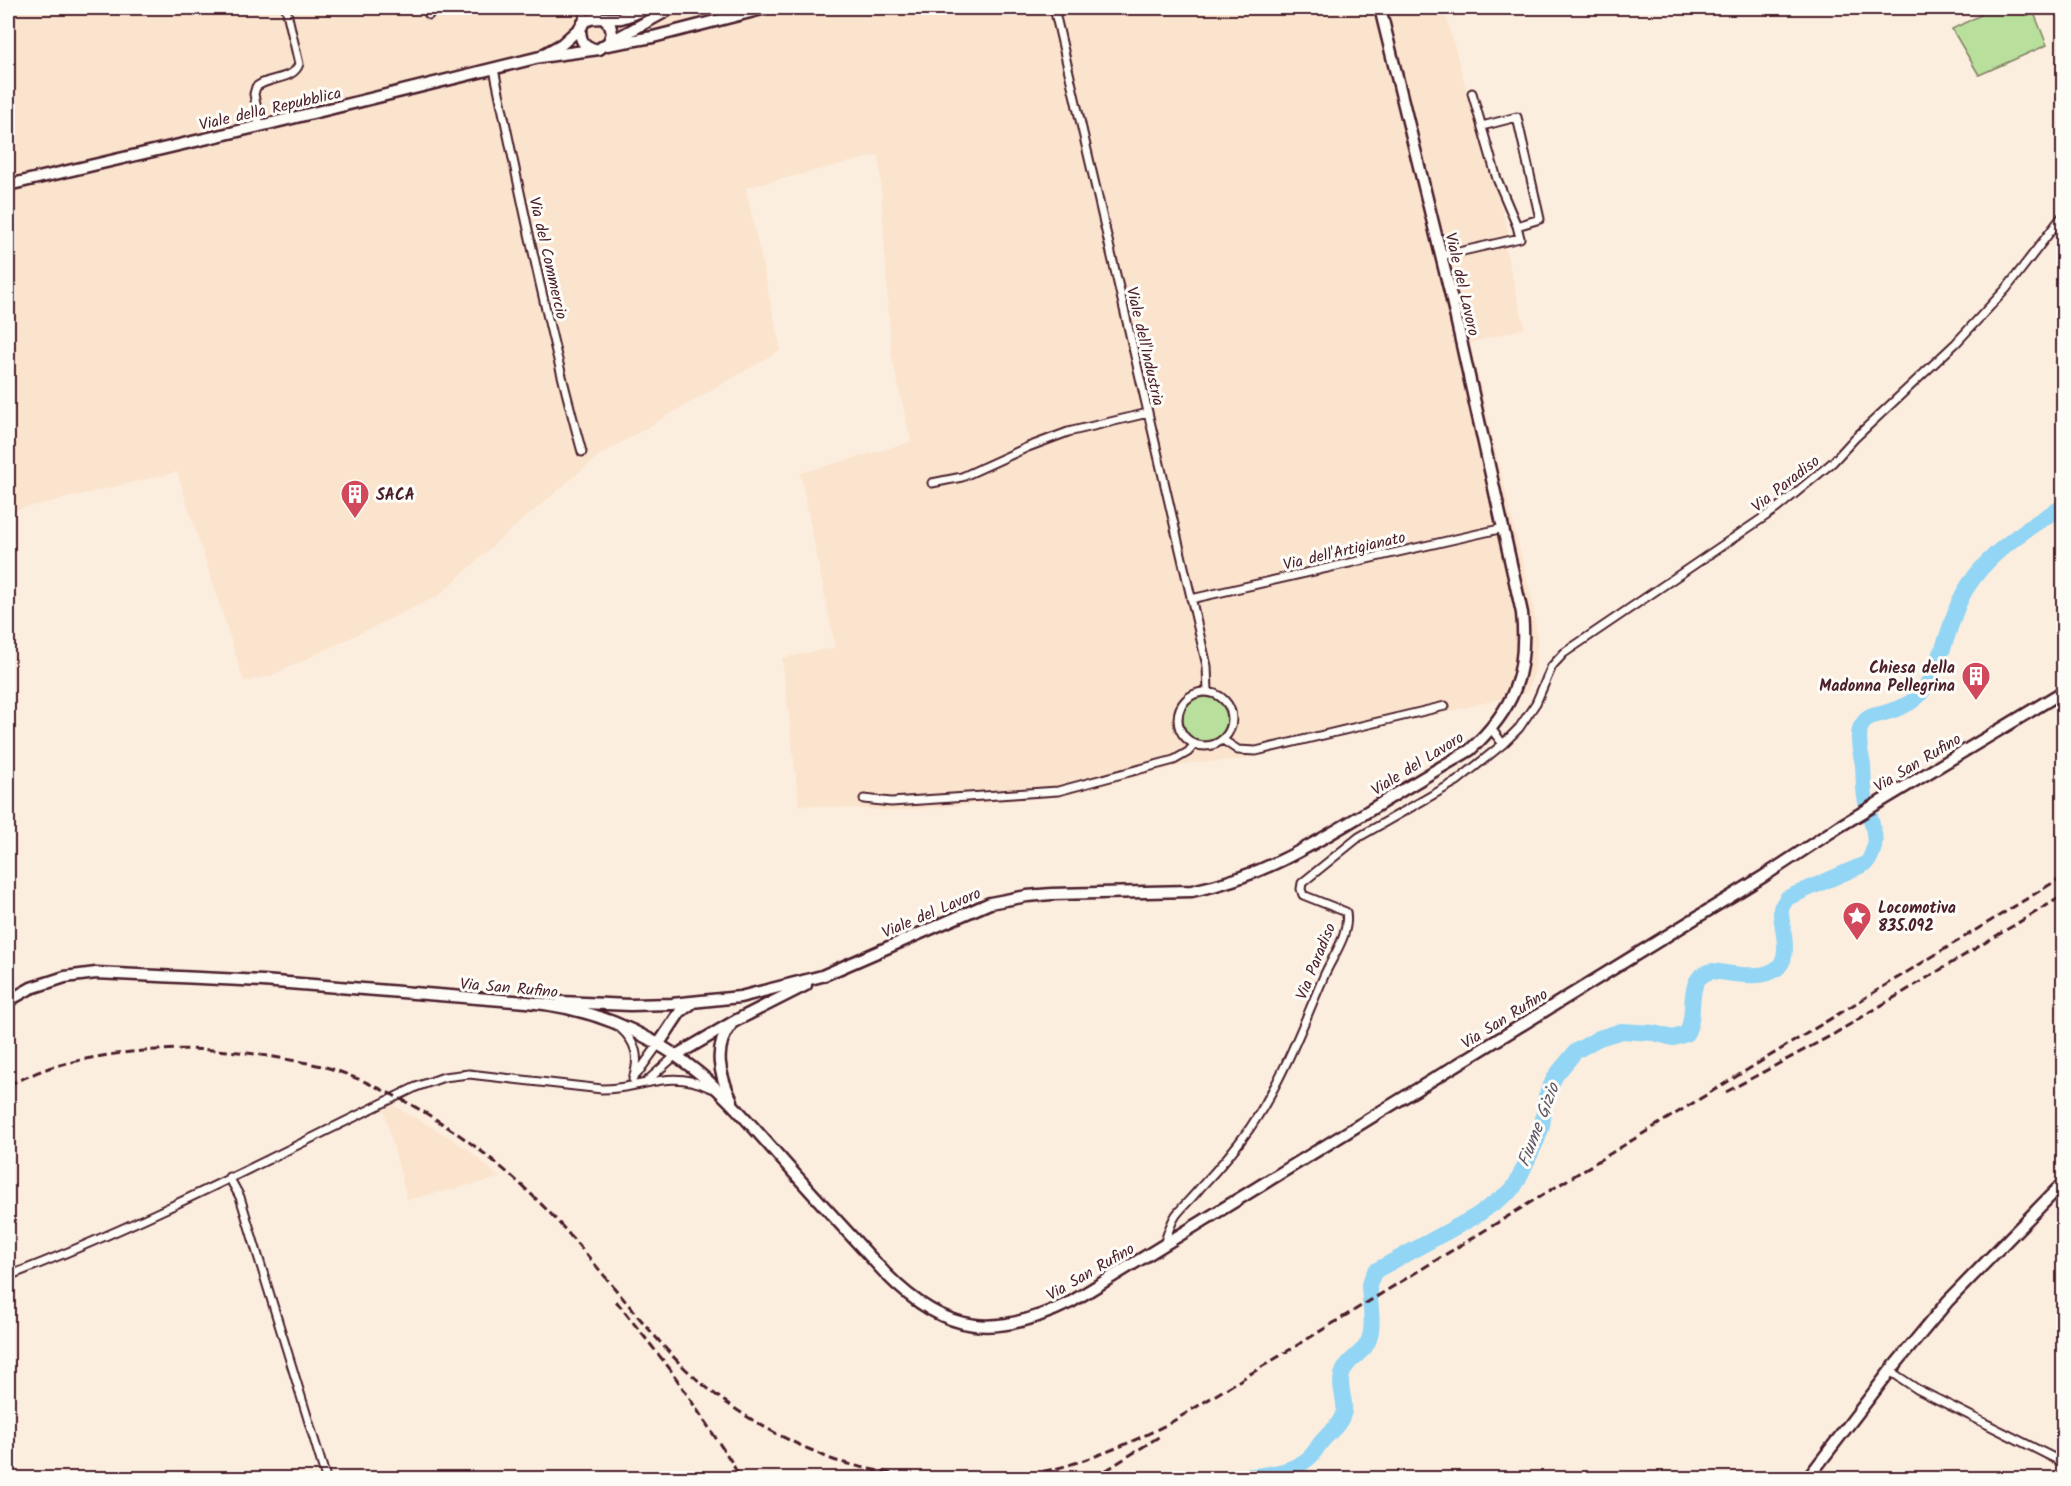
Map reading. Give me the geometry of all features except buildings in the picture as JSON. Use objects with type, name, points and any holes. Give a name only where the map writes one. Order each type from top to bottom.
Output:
[{"type":"main road","points":[[648,8],[622,18],[599,14],[583,25],[580,31],[582,41],[595,49],[672,8]]},
{"type":"main road","points":[[723,8],[739,15]]},
{"type":"main road","points":[[608,44],[653,37],[766,8]]},
{"type":"main road","name":"Viale del Lavoro","points":[[551,1004],[575,1001],[630,1005],[697,1002],[757,994],[822,976],[990,903],[1044,894],[1192,891],[1244,878],[1305,850],[1470,750],[1492,730],[1516,686],[1523,659],[1522,613],[1441,256],[1380,8]]},
{"type":"main road","points":[[599,14],[612,29],[608,44]]},
{"type":"main road","name":"Viale della Repubblica","points":[[540,57],[562,44],[583,25]]},
{"type":"main road","name":"Viale della Repubblica","points":[[8,185],[540,57],[595,49]]},
{"type":"main road","name":"Via San Rufino","points":[[8,1001],[31,988],[65,977],[96,973],[263,981],[551,1004],[613,1022],[675,1056],[718,1091],[903,1292],[937,1314],[959,1322],[976,1326],[997,1326],[1033,1319],[1071,1302],[1764,876],[1859,815],[2064,691]]},
{"type":"main road","name":"Viale del Lavoro","points":[[675,1056],[735,1021],[822,976]]},
{"type":"main road","points":[[658,1045],[680,1012],[697,1002]]},
{"type":"main road","points":[[735,1021],[724,1035],[719,1065],[725,1087],[736,1109]]},
{"type":"main road","points":[[1808,1479],[1890,1371],[1948,1301],[2064,1182]]},
{"type":"street","points":[[260,126],[254,94],[256,87],[268,80],[291,75],[299,64],[286,8]]},
{"type":"street","points":[[583,25],[584,8]]},
{"type":"street","name":"Viale dell'Industria","points":[[1054,8],[1207,666],[1208,691]]},
{"type":"street","name":"Via del Commercio","points":[[494,69],[530,239],[582,452]]},
{"type":"street","points":[[1441,256],[1520,238],[1497,179],[1472,93]]},
{"type":"street","points":[[1482,126],[1517,117],[1540,219],[1517,226]]},
{"type":"street","name":"Via Paradiso","points":[[1164,1245],[1177,1214],[1227,1158],[1268,1099],[1339,947],[1347,919],[1346,912],[1303,895],[1302,883],[1359,837],[1457,781],[1503,744],[1519,728],[1536,703],[1552,666],[1564,653],[1776,508],[1833,462],[1855,438],[1956,343],[2006,288],[2064,214]]},
{"type":"street","points":[[932,483],[962,477],[1028,447],[1068,432],[1148,413]]},
{"type":"street","name":"Via dell'Artigianato","points":[[1191,599],[1504,528]]},
{"type":"street","points":[[1208,691],[1225,700],[1232,711],[1232,724],[1223,740],[1212,745],[1195,744],[1189,741],[1181,731],[1178,712],[1189,696],[1208,691]]},
{"type":"street","points":[[1223,740],[1238,750],[1256,751],[1445,706]]},
{"type":"street","points":[[1492,730],[1503,744]]},
{"type":"street","points":[[864,799],[891,802],[1058,791],[1174,760],[1188,752],[1195,744]]},
{"type":"street","points":[[613,1022],[627,1035],[637,1051],[638,1064],[633,1079]]},
{"type":"street","points":[[622,1088],[633,1079],[658,1045]]},
{"type":"street","points":[[640,1084],[654,1077],[675,1056]]},
{"type":"street","points":[[8,1276],[133,1224],[416,1087],[444,1077],[469,1074],[602,1089],[622,1088],[664,1078],[680,1078],[718,1091]]},
{"type":"street","points":[[229,1177],[240,1197],[326,1479]]},
{"type":"street","points":[[1890,1371],[1917,1389],[2064,1463]]},
{"type":"shaded area","points":[[8,8],[1444,8],[1512,244],[1505,247],[1525,328],[1470,343],[1534,608],[1538,644],[1535,671],[1527,693],[1239,760],[1190,763],[1064,796],[893,811],[799,805],[782,658],[835,647],[800,473],[911,442],[891,354],[879,155],[746,188],[781,350],[600,455],[497,542],[440,595],[271,676],[244,682],[177,472],[8,512]]},
{"type":"shaded area","points":[[393,1105],[469,1150],[500,1178],[407,1200],[384,1110]]},
{"type":"green space","points":[[1978,8],[2032,8],[2047,45],[1979,75],[1952,29],[1981,15]]},
{"type":"green space","points":[[1205,697],[1221,703],[1227,719],[1221,735],[1205,741],[1189,735],[1183,719],[1189,703]]},
{"type":"waterway","name":"Fiume Gizio","points":[[1230,1478],[1272,1474],[1301,1464],[1311,1456],[1341,1420],[1344,1411],[1341,1384],[1344,1370],[1365,1347],[1371,1333],[1369,1284],[1375,1271],[1476,1216],[1512,1190],[1537,1140],[1542,1126],[1546,1096],[1556,1075],[1576,1051],[1599,1038],[1622,1031],[1654,1033],[1673,1038],[1686,1034],[1690,1026],[1694,988],[1703,974],[1713,971],[1758,975],[1769,973],[1777,968],[1783,960],[1785,947],[1781,908],[1787,898],[1867,863],[1874,848],[1874,832],[1865,797],[1859,743],[1862,725],[1869,717],[1891,711],[1917,697],[1933,674],[1958,605],[1977,574],[1989,560],[2018,536],[2064,506]]},
{"type":"railway","points":[[1003,1478],[1068,1465],[1130,1442],[1170,1423],[2064,876]]},
{"type":"railway","points":[[1726,1092],[1834,1034],[2064,895]]},
{"type":"railway","points":[[8,1085],[52,1067],[81,1060],[139,1051],[198,1049],[256,1054],[321,1066],[363,1081],[421,1110],[449,1128],[526,1189],[564,1229],[682,1366],[734,1408],[771,1431],[833,1460],[919,1478]]},
{"type":"railway","points":[[616,1301],[670,1369],[740,1478]]},
{"type":"railway","points":[[1094,1478],[1160,1436]]},
{"type":"place","name":"SACA","points":[[355,520]]},
{"type":"place","name":"Chiesa della Madonna Pellegrina","points":[[1976,702]]},
{"type":"place","name":"Locomotiva 835.092","points":[[1857,942]]}]
